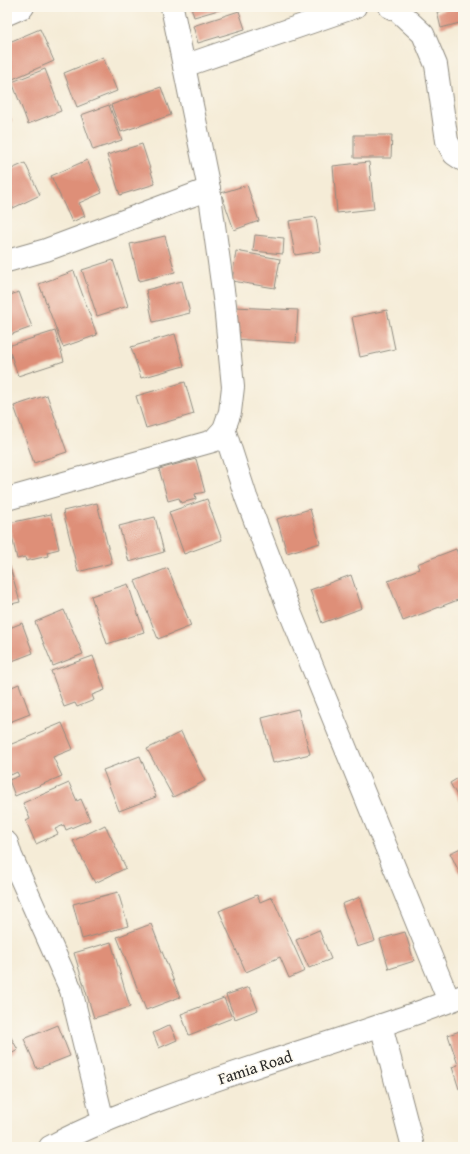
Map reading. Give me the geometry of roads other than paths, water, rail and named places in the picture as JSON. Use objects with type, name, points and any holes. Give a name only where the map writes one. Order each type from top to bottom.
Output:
[{"type":"street","points":[[7,14],[23,7]]},
{"type":"street","points":[[7,499],[213,441],[224,429],[230,412],[234,387],[225,306],[209,189],[172,7]]},
{"type":"street","points":[[184,66],[355,7]]},
{"type":"street","points":[[390,7],[398,11],[423,34],[436,65],[447,141],[454,154],[463,160]]},
{"type":"street","points":[[7,261],[46,250],[209,189]]},
{"type":"street","points":[[224,429],[246,497],[290,612],[456,998]]},
{"type":"street","points":[[8,852],[71,990],[103,1121]]},
{"type":"street","name":"Famia Road","points":[[50,1147],[103,1121],[201,1084],[381,1025],[456,998]]},
{"type":"street","points":[[381,1025],[413,1147]]}]
